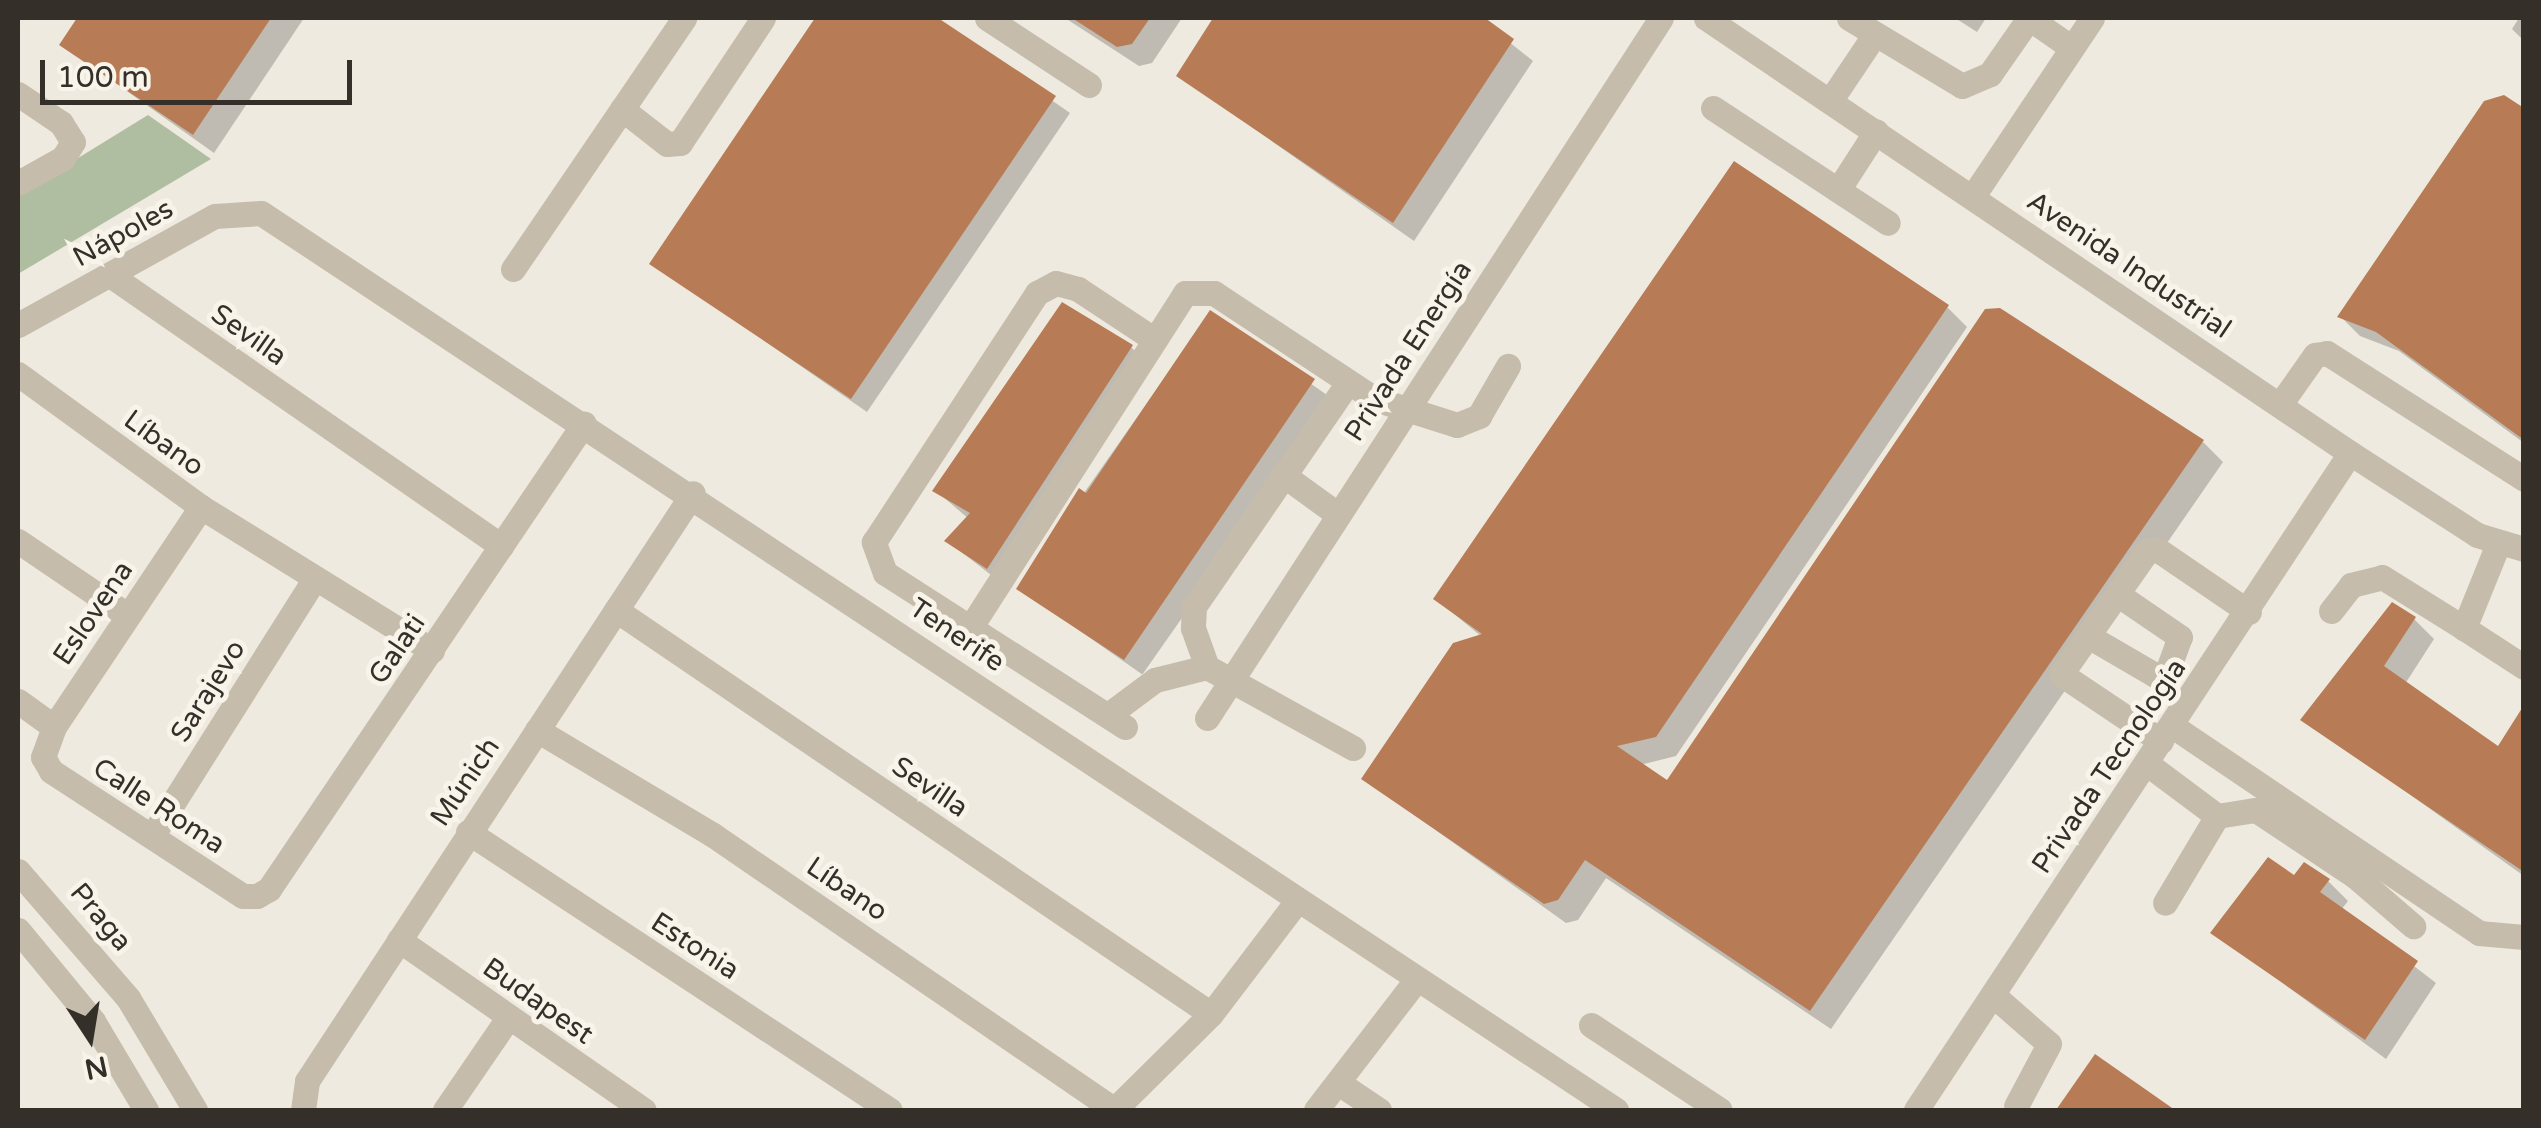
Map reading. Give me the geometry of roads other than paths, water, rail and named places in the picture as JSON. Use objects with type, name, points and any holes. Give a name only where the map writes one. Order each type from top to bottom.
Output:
[{"type":"street","points":[[513,269],[684,18]]},
{"type":"street","points":[[622,109],[668,144],[680,142],[764,18]]},
{"type":"street","points":[[987,18],[1090,85]]},
{"type":"street","name":"Privada Energía","points":[[1207,718],[1660,18]]},
{"type":"street","name":"Avenida Industrial","points":[[1706,18],[2350,453],[2511,547]]},
{"type":"street","points":[[1849,18],[1873,37],[1970,86],[1990,74],[2029,18],[2072,48]]},
{"type":"street","points":[[1973,196],[2092,18]]},
{"type":"street","points":[[1830,101],[1873,37]]},
{"type":"street","points":[[18,94],[61,123],[72,142],[64,158],[18,184]]},
{"type":"street","points":[[1713,108],[1888,223]]},
{"type":"street","points":[[1838,190],[1876,131]]},
{"type":"street","name":"Nápoles","points":[[18,324],[216,216],[261,213]]},
{"type":"street","name":"Tenerife","points":[[261,213],[693,493],[1296,901],[1616,1110]]},
{"type":"street","name":"Sevilla","points":[[110,275],[501,546]]},
{"type":"street","points":[[1152,338],[1078,290],[1056,283],[1036,293],[874,542],[885,573],[1116,721],[1155,680],[1206,667]]},
{"type":"street","points":[[970,628],[1152,338],[1185,293],[1214,293],[1347,384],[1464,426],[1479,416],[1508,366]]},
{"type":"street","points":[[2281,403],[2314,355],[2327,353],[2524,479]]},
{"type":"street","name":"Líbano","points":[[18,374],[201,507],[432,650]]},
{"type":"street","points":[[1347,384],[1194,606],[1194,628],[1206,667],[1352,748]]},
{"type":"street","name":"Galati","points":[[250,897],[269,889],[584,423]]},
{"type":"street","name":"Privada Tecnología","points":[[1916,1110],[2249,612],[2350,453]]},
{"type":"street","points":[[1282,474],[1336,514]]},
{"type":"street","name":"Múnich","points":[[303,1110],[306,1082],[693,493]]},
{"type":"street","name":"Eslovena","points":[[44,757],[54,726],[201,507]]},
{"type":"street","points":[[18,541],[127,615]]},
{"type":"street","points":[[2464,628],[2511,547]]},
{"type":"street","points":[[2249,612],[2158,550],[2146,551],[2062,674],[2068,684],[2166,733],[2479,932],[2524,937]]},
{"type":"street","points":[[2331,611],[2351,585],[2382,576],[2524,668]]},
{"type":"street","name":"Sarajevo","points":[[152,836],[315,578]]},
{"type":"street","points":[[2088,636],[2156,674],[2167,672],[2182,640],[2117,594]]},
{"type":"street","name":"Sevilla","points":[[616,610],[1211,1014]]},
{"type":"street","points":[[18,702],[54,726]]},
{"type":"street","name":"Líbano","points":[[537,730],[714,835],[1114,1110]]},
{"type":"street","name":"Calle Roma","points":[[44,757],[51,771],[250,897]]},
{"type":"street","points":[[2146,763],[2216,816],[2256,810],[2355,876],[2413,926]]},
{"type":"street","points":[[2164,902],[2216,816]]},
{"type":"street","name":"Estonia","points":[[468,832],[890,1110]]},
{"type":"street","name":"Praga","points":[[18,871],[90,948],[194,1110]]},
{"type":"street","points":[[1114,1110],[1211,1014],[1296,901]]},
{"type":"street","points":[[18,930],[58,976],[146,1110]]},
{"type":"street","name":"Budapest","points":[[399,940],[508,1018],[614,1102],[644,1110]]},
{"type":"street","points":[[58,976],[90,948]]},
{"type":"street","points":[[1316,1110],[1340,1084],[1416,980]]},
{"type":"street","points":[[1993,995],[2049,1044],[2016,1106]]},
{"type":"street","points":[[445,1110],[508,1018]]},
{"type":"street","points":[[1591,1025],[1720,1110]]},
{"type":"street","points":[[1340,1084],[1380,1110]]}]
